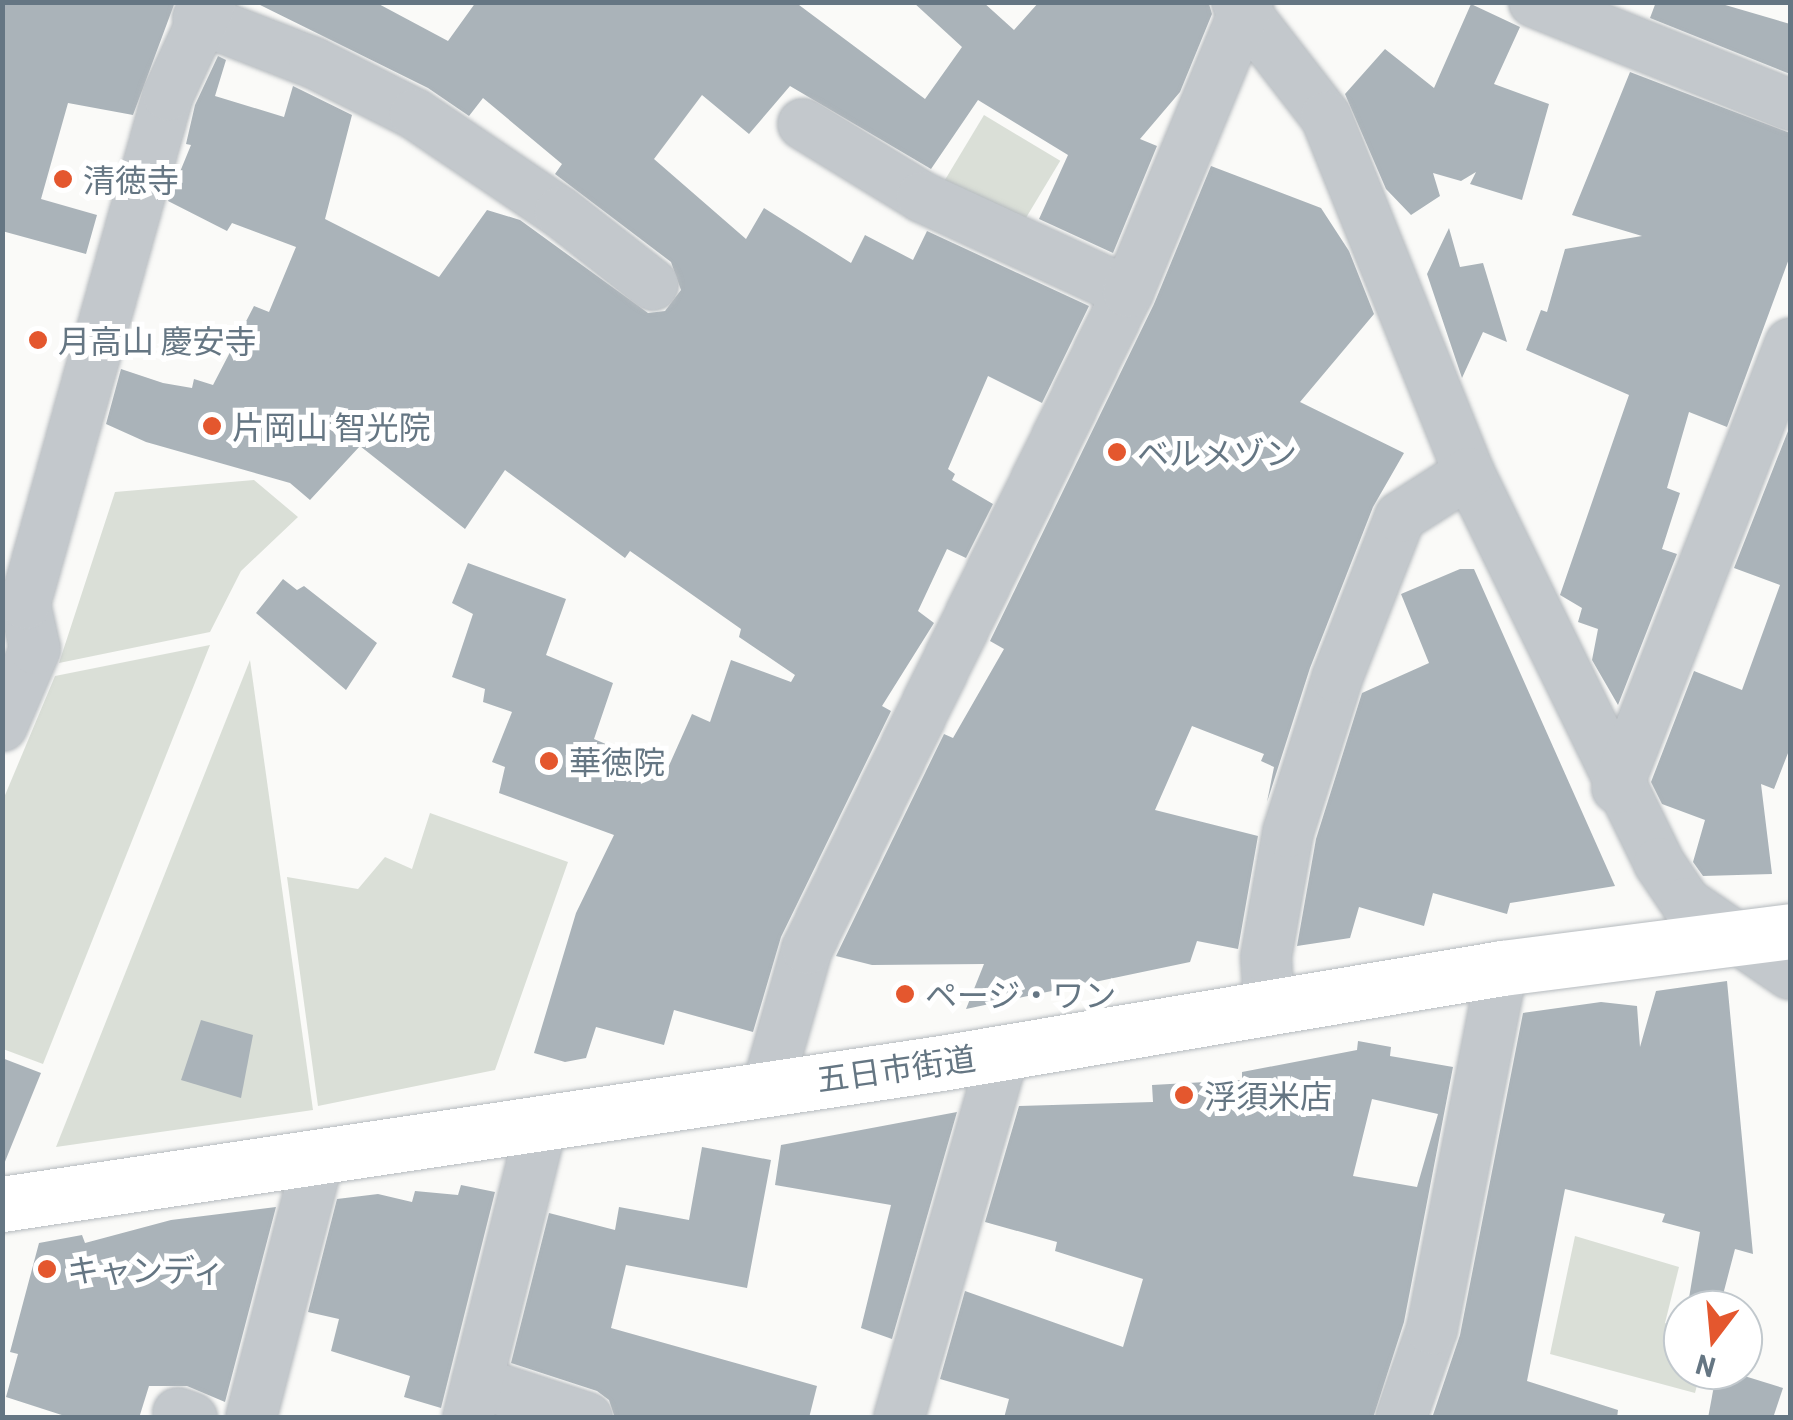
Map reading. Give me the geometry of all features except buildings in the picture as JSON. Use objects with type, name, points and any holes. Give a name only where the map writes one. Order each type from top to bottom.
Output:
[{"type":"main road","name":"五日市街道","points":[[2,1204],[1004,1052],[1502,968],[1790,931]]},
{"type":"street","points":[[1534,2],[1790,105]]},
{"type":"street","points":[[768,1085],[807,949],[1128,292],[1243,5]]},
{"type":"street","points":[[1243,5],[1326,117],[1470,473],[1570,739],[1617,788],[1686,902],[1790,974]]},
{"type":"street","points":[[2,726],[35,649],[24,604],[168,94],[204,10],[415,114],[560,212],[652,285]]},
{"type":"street","points":[[803,124],[922,196],[1128,292]]},
{"type":"street","points":[[1617,788],[1688,593],[1772,448],[1790,344]]},
{"type":"street","points":[[1269,1008],[1266,957],[1288,832],[1337,678],[1400,517],[1470,473]]},
{"type":"street","points":[[1402,1418],[1432,1329],[1502,968]]},
{"type":"street","points":[[899,1418],[1004,1052]]},
{"type":"street","points":[[542,1124],[473,1400],[587,1418]]},
{"type":"street","points":[[251,1418],[318,1154]]},
{"type":"shaded area","points":[[984,115],[1060,161],[1015,235],[939,190]]},
{"type":"shaded area","points":[[254,480],[298,517],[241,571],[210,632],[59,663],[115,492]]},
{"type":"shaded area","points":[[210,645],[43,1064],[3,1049],[3,800],[55,676]]},
{"type":"shaded area","points":[[250,660],[313,1110],[56,1147]]},
{"type":"shaded area","points":[[430,813],[568,862],[495,1070],[318,1106],[287,877],[358,889],[385,857],[412,869]]},
{"type":"shaded area","points":[[1575,1236],[1679,1267],[1673,1290],[1663,1290],[1663,1384],[1550,1354]]},
{"type":"place","name":"清徳寺","points":[[63,179]]},
{"type":"place","name":"月高山 慶安寺","points":[[38,340]]},
{"type":"place","name":"片岡山 智光院","points":[[212,426]]},
{"type":"place","name":"ベルメゾン","points":[[1117,452]]},
{"type":"place","name":"華徳院","points":[[549,761]]},
{"type":"place","name":"ページ・ワン","points":[[905,994]]},
{"type":"place","name":"浮須米店","points":[[1184,1095]]},
{"type":"place","name":"キャンディ","points":[[47,1269]]}]
